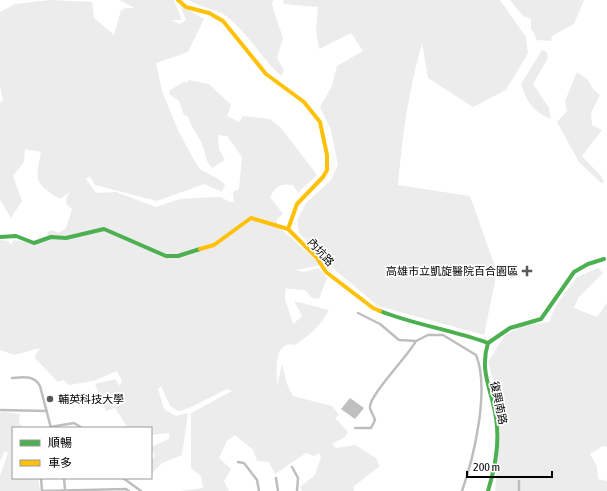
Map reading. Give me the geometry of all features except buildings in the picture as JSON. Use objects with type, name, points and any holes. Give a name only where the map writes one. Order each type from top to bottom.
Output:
[{"type":"street","points":[[178,0],[186,7],[209,13],[223,21],[236,34],[266,74],[304,102],[320,122],[328,155],[327,170],[323,177],[297,204],[288,229]]},
{"type":"street","name":"內坑路","points":[[0,237],[16,236],[34,243],[51,237],[66,238],[104,230],[156,253],[166,256],[178,256],[214,245],[251,218],[288,229],[317,258],[326,272],[373,308],[397,318],[462,333],[488,343]]},
{"type":"street","points":[[488,343],[510,328],[541,319],[574,272],[588,264],[604,259]]},
{"type":"street","points":[[358,313],[380,324],[399,340],[416,341],[428,335],[443,335],[474,352],[478,359],[482,381],[473,457],[462,491]]},
{"type":"street","points":[[355,428],[371,428],[375,420],[370,409],[374,398],[388,377],[411,351],[416,341]]},
{"type":"street","name":"復興南路","points":[[488,343],[484,352],[483,366],[496,418],[497,443],[495,464],[488,491]]},
{"type":"street","points":[[12,378],[32,377],[37,380],[47,411],[50,427]]},
{"type":"street","points":[[0,410],[47,411]]},
{"type":"street","points":[[55,427],[74,423],[80,427]]},
{"type":"street","points":[[238,462],[244,463],[257,480],[259,491]]},
{"type":"street","points":[[292,467],[298,478],[297,491]]},
{"type":"street","points":[[276,478],[278,491]]},
{"type":"street","points":[[40,479],[42,490],[126,489],[129,491]]},
{"type":"street","points":[[64,479],[65,490]]},
{"type":"street","points":[[124,479],[141,491]]},
{"type":"street","points":[[519,481],[519,491]]},
{"type":"shaded area","points":[[50,0],[92,2],[94,18],[114,35],[121,10],[126,8],[135,8],[119,0],[174,0],[182,20],[172,20],[179,24],[186,20],[180,5],[204,19],[188,52],[156,63],[162,91],[178,130],[201,170],[225,184],[222,192],[204,184],[157,201],[95,185],[90,176],[86,179],[96,193],[116,192],[156,207],[180,199],[195,198],[221,197],[229,202],[234,202],[233,192],[239,189],[242,157],[227,136],[218,135],[219,149],[225,160],[212,168],[207,160],[202,144],[190,124],[188,116],[184,115],[179,101],[169,94],[170,90],[184,82],[188,82],[188,80],[209,84],[231,105],[227,116],[239,122],[243,116],[270,119],[282,129],[317,175],[298,193],[293,185],[285,184],[276,188],[270,197],[283,214],[277,219],[277,225],[321,265],[296,270],[303,272],[319,268],[327,278],[319,299],[312,298],[305,290],[288,289],[286,287],[285,299],[293,324],[302,316],[294,301],[329,310],[319,325],[306,337],[295,345],[283,347],[278,358],[277,386],[282,364],[287,384],[293,396],[332,406],[339,415],[335,418],[348,432],[345,437],[332,444],[336,448],[355,445],[376,458],[380,466],[353,487],[354,491],[302,491],[300,487],[315,475],[321,457],[319,453],[314,456],[306,453],[275,474],[269,462],[257,461],[253,450],[235,435],[227,441],[219,458],[231,469],[224,481],[229,491],[181,491],[203,488],[201,476],[191,468],[191,413],[232,391],[227,389],[189,408],[178,411],[170,406],[161,386],[158,389],[164,409],[176,416],[188,413],[182,455],[162,463],[152,473],[152,460],[155,456],[152,447],[169,439],[169,433],[152,435],[152,427],[127,427],[115,408],[106,411],[95,384],[115,379],[120,386],[122,381],[117,371],[93,381],[69,385],[63,380],[58,382],[34,357],[40,348],[14,355],[0,350],[0,240],[9,241],[10,245],[14,240],[25,242],[45,241],[48,232],[52,230],[59,233],[66,228],[72,209],[66,204],[67,196],[71,191],[60,199],[45,189],[38,180],[41,152],[25,149],[24,162],[13,176],[22,201],[11,218],[0,200],[0,103],[3,100],[0,86],[0,12],[15,4]]},
{"type":"shaded area","points":[[189,0],[273,0],[272,5],[283,38],[277,58],[284,70],[281,76],[241,30],[226,16]]},
{"type":"shaded area","points":[[283,0],[500,0],[526,37],[528,53],[506,90],[473,107],[428,78],[422,43],[413,78],[404,131],[398,185],[470,196],[497,272],[484,335],[378,306],[334,269],[299,233],[297,220],[306,203],[331,180],[338,165],[331,130],[320,107],[332,86],[337,66],[363,51],[351,33],[319,49],[316,30],[318,7],[284,4]]},
{"type":"shaded area","points":[[510,0],[584,0],[574,24],[552,36],[551,41],[537,40],[531,28],[531,19],[523,16]]},
{"type":"shaded area","points":[[542,50],[547,52],[548,58],[533,84],[549,108],[551,119],[540,113],[532,106],[528,101],[521,84]]},
{"type":"shaded area","points":[[577,72],[588,80],[593,89],[600,95],[591,113],[592,125],[602,130],[582,156],[601,176],[604,182],[601,183],[579,162],[557,122],[567,111],[565,101]]},
{"type":"shaded area","points":[[598,268],[603,273],[578,298],[574,308],[597,317],[607,303],[607,447],[603,446],[590,454],[597,466],[598,479],[607,481],[607,491],[495,491],[500,432],[496,390],[488,362],[504,336],[522,326],[549,322],[555,307],[577,277]]},
{"type":"shaded area","points":[[350,398],[364,408],[355,419],[341,409]]},
{"type":"shaded area","points":[[0,413],[20,414],[19,422],[22,427],[12,427],[12,479],[38,479],[40,491],[0,491],[0,476],[8,453],[5,451],[0,461]]},
{"type":"traffic: fast","points":[[0,237],[16,236],[34,243],[51,237],[66,238],[104,229],[166,256],[178,256],[200,249]]},
{"type":"traffic: fast","points":[[380,311],[488,343],[510,328],[541,319],[574,272],[588,264],[604,259]]},
{"type":"traffic: fast","points":[[488,343],[485,363],[487,381],[497,427],[495,464],[488,491]]},
{"type":"traffic: slow","points":[[178,0],[186,7],[209,13],[223,21],[266,74],[304,102],[320,122],[327,155],[327,170],[323,177],[297,204],[288,229]]},
{"type":"traffic: slow","points":[[200,249],[214,245],[251,218],[288,229],[317,258],[326,272],[373,308],[380,311]]},
{"type":"place","name":"高雄市立凱旋醫院百合園區","points":[[527,271]]},
{"type":"place","name":"輔英科技大學","points":[[50,399]]}]
